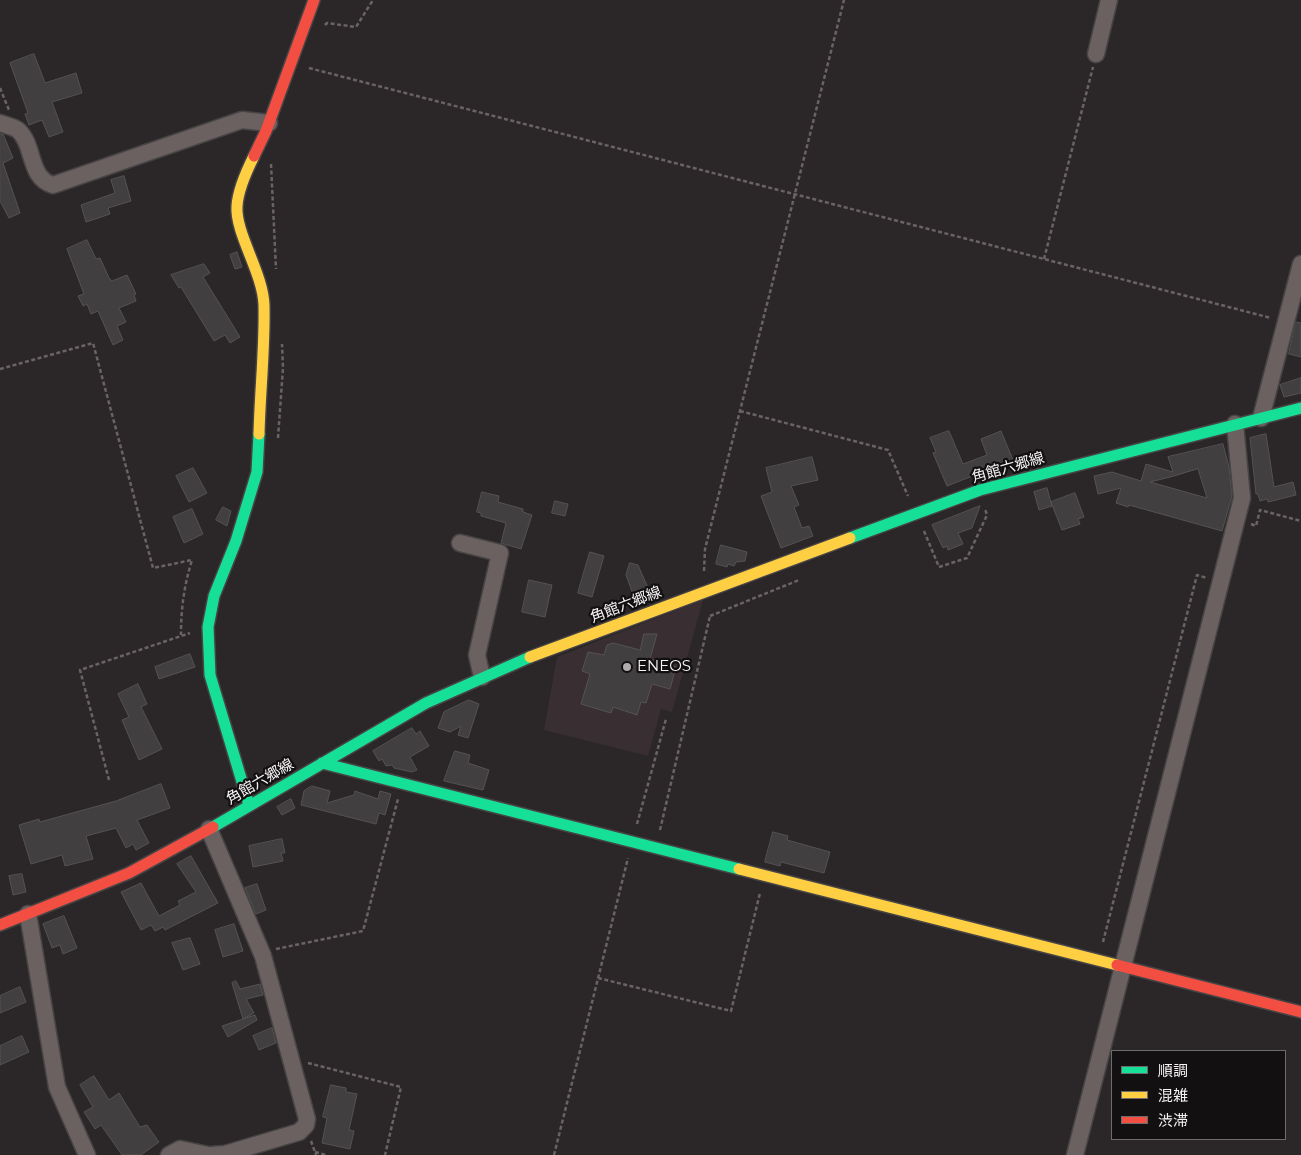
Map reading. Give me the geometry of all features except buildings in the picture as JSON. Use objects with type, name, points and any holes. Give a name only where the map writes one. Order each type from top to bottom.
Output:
[{"type":"street","points":[[249,805],[210,675],[208,626],[214,596],[236,541],[257,472],[264,303],[255,263],[239,223],[237,206],[247,170],[269,123],[314,0]]},
{"type":"street","points":[[1096,54],[1109,0]]},
{"type":"street","points":[[6,125],[23,136],[38,175],[46,183],[53,185],[242,120],[269,123]]},
{"type":"street","points":[[1261,418],[1301,264]]},
{"type":"street","name":"角館六郷線","points":[[0,925],[128,873],[209,829],[426,703],[482,677],[717,586],[980,490],[1301,408]]},
{"type":"street","points":[[1076,1155],[1242,498],[1236,424]]},
{"type":"street","points":[[460,543],[500,553],[477,655],[482,677]]},
{"type":"street","points":[[322,763],[1301,1012]]},
{"type":"street","points":[[209,829],[261,952],[307,1119],[306,1125],[299,1132],[225,1154],[212,1155]]},
{"type":"street","points":[[28,914],[57,1087],[87,1155]]},
{"type":"street","points":[[169,1155],[180,1149],[208,1155]]},
{"type":"path","points":[[704,591],[705,549],[844,0]]},
{"type":"path","points":[[1044,259],[1096,54]]},
{"type":"path","points":[[290,64],[1286,322]]},
{"type":"path","points":[[0,88],[9,112],[6,125]]},
{"type":"path","points":[[0,369],[93,343],[153,568],[192,560],[184,586],[181,607],[181,636]]},
{"type":"path","points":[[740,411],[888,450],[915,514]]},
{"type":"path","points":[[915,534],[924,530],[939,567],[967,558],[987,516],[980,490]]},
{"type":"path","points":[[1235,520],[1256,526],[1260,510],[1301,521]]},
{"type":"path","points":[[1098,961],[1197,576],[1220,580]]},
{"type":"path","points":[[710,616],[808,577]]},
{"type":"path","points":[[656,848],[717,586]]},
{"type":"path","points":[[109,780],[80,670],[208,626]]},
{"type":"path","points":[[554,1155],[632,842],[666,719]]},
{"type":"path","points":[[261,952],[363,930],[402,784]]},
{"type":"path","points":[[598,978],[731,1011],[764,876]]},
{"type":"path","points":[[290,1058],[401,1087],[385,1155]]},
{"type":"path","points":[[315,1152],[326,1155]]},
{"type":"shaded area","points":[[703,600],[672,712],[661,709],[648,756],[544,730],[557,657]]},
{"type":"traffic: fast","points":[[850,538],[980,490],[1301,408]]},
{"type":"traffic: fast","points":[[249,805],[210,675],[208,627],[214,596],[236,541],[257,472],[259,434]]},
{"type":"traffic: fast","points":[[213,827],[426,703],[530,657]]},
{"type":"traffic: fast","points":[[322,763],[739,869]]},
{"type":"traffic: slow","points":[[254,156],[241,187],[237,206],[240,228],[259,280],[264,305],[259,434]]},
{"type":"traffic: slow","points":[[530,657],[850,538]]},
{"type":"traffic: slow","points":[[739,869],[1117,965]]},
{"type":"traffic: jam","points":[[254,156],[266,131],[314,0]]},
{"type":"traffic: jam","points":[[0,925],[129,873],[213,827]]},
{"type":"traffic: jam","points":[[1117,965],[1301,1012]]},
{"type":"place","name":"ENEOS","points":[[627,667]]}]
